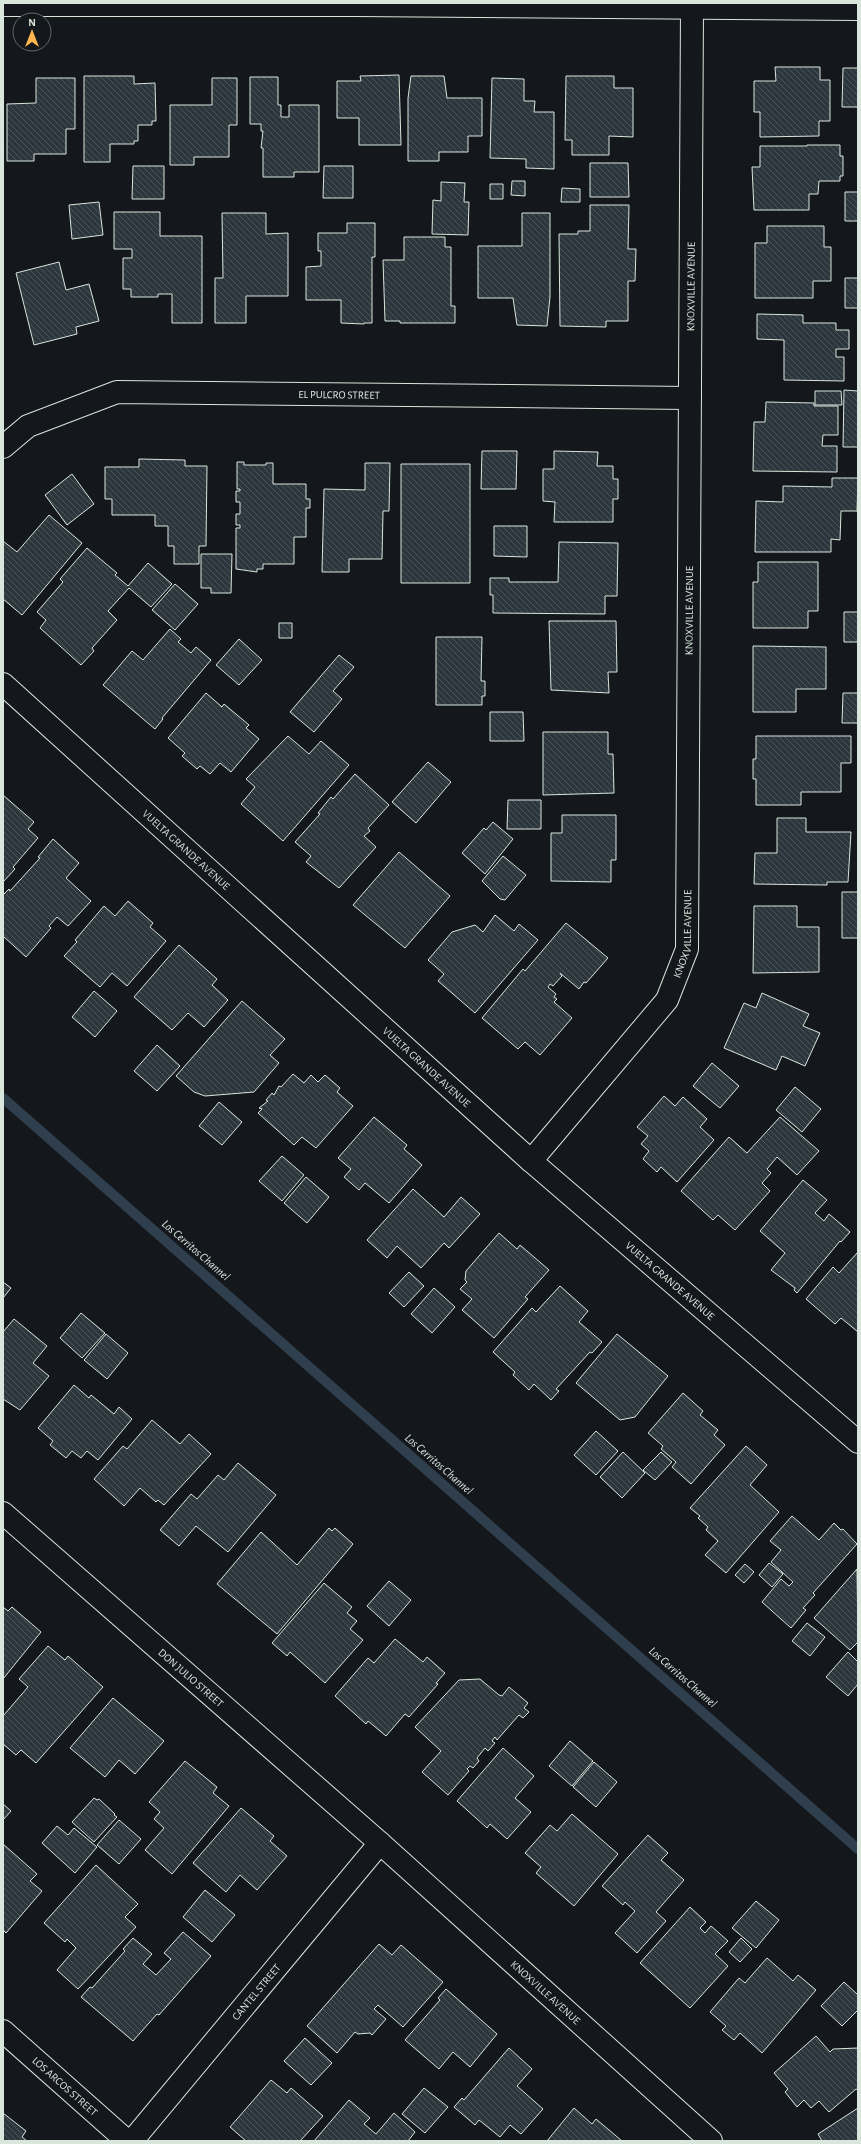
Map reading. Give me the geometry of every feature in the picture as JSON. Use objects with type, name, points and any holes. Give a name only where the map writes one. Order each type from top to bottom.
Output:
[{"type":"street","points":[[3,6],[305,4],[858,8]]},
{"type":"street","name":"KNOXVILLE AVENUE","points":[[530,1161],[666,1000],[687,949],[692,7]]},
{"type":"street","name":"EL PULCRO STREET","points":[[3,447],[28,426],[117,392],[690,398]]},
{"type":"street","name":"VUELTA GRANDE AVENUE","points":[[3,684],[530,1161],[858,1442]]},
{"type":"street","name":"DON JULIO STREET","points":[[3,1513],[380,1843]]},
{"type":"street","name":"KNOXVILLE AVENUE","points":[[380,1843],[711,2141]]},
{"type":"street","name":"CANTEL STREET","points":[[132,2141],[380,1843]]},
{"type":"street","name":"LOS ARCOS STREET","points":[[3,2031],[127,2141]]},
{"type":"building","points":[[775,67],[820,67],[820,80],[830,80],[830,121],[819,121],[819,136],[760,137],[760,112],[754,112],[754,81],[776,81]]},
{"type":"building","points":[[843,68],[858,68],[858,107],[842,107]]},
{"type":"building","points":[[399,75],[401,145],[359,145],[359,118],[337,118],[337,81],[361,81],[360,76]]},
{"type":"building","points":[[84,76],[134,76],[134,84],[155,83],[156,121],[152,121],[152,125],[138,125],[138,141],[134,141],[134,144],[110,144],[110,162],[84,162]]},
{"type":"building","points":[[411,76],[444,76],[447,98],[482,98],[482,136],[468,136],[468,152],[439,152],[439,161],[408,161],[408,98]]},
{"type":"building","points":[[566,76],[614,76],[614,88],[633,88],[633,137],[609,136],[609,155],[572,155],[572,140],[565,140]]},
{"type":"building","points":[[250,77],[278,77],[278,105],[281,105],[281,117],[289,117],[289,105],[319,105],[319,172],[294,172],[294,177],[263,177],[263,148],[261,148],[263,131],[261,131],[261,124],[250,124]]},
{"type":"building","points":[[36,78],[75,78],[75,129],[66,129],[66,154],[34,154],[34,161],[7,161],[7,104],[36,103]]},
{"type":"building","points":[[212,78],[237,78],[237,125],[229,125],[229,157],[194,157],[194,165],[170,165],[170,105],[212,105]]},
{"type":"building","points":[[492,78],[524,79],[524,101],[535,101],[534,112],[554,112],[554,169],[526,168],[526,159],[490,158]]},
{"type":"building","points":[[840,145],[840,156],[843,156],[843,176],[840,176],[840,181],[819,181],[818,194],[809,194],[809,210],[754,210],[752,167],[760,167],[760,146]]},
{"type":"building","points":[[590,163],[628,163],[629,197],[590,197]]},
{"type":"building","points":[[133,166],[164,166],[164,199],[132,199]]},
{"type":"building","points":[[324,166],[353,166],[353,198],[323,198]]},
{"type":"building","points":[[512,181],[525,181],[525,196],[511,195]]},
{"type":"building","points":[[441,182],[465,183],[464,202],[469,202],[468,235],[432,234],[433,200],[441,201]]},
{"type":"building","points":[[490,184],[503,184],[503,199],[490,199]]},
{"type":"building","points":[[562,188],[580,189],[580,202],[561,202]]},
{"type":"building","points":[[845,192],[858,192],[858,221],[845,221]]},
{"type":"building","points":[[99,202],[103,235],[72,239],[69,205]]},
{"type":"building","points":[[590,205],[629,205],[628,249],[636,249],[635,281],[628,281],[628,321],[606,321],[606,327],[560,326],[559,234],[578,234],[578,231],[590,231]]},
{"type":"building","points":[[114,212],[160,212],[160,236],[202,236],[202,323],[172,323],[172,294],[158,294],[158,297],[131,297],[131,289],[123,289],[123,258],[132,258],[132,249],[114,249]]},
{"type":"building","points":[[222,213],[266,213],[266,234],[288,233],[288,296],[246,296],[246,323],[215,323],[215,278],[223,278]]},
{"type":"building","points":[[522,213],[550,213],[550,297],[547,326],[517,325],[513,298],[478,298],[478,246],[522,246]]},
{"type":"building","points":[[347,223],[375,223],[375,257],[372,257],[372,323],[341,323],[341,300],[306,300],[306,267],[321,266],[321,251],[318,251],[318,233],[347,233]]},
{"type":"building","points":[[767,226],[824,226],[824,247],[831,247],[831,281],[813,281],[813,298],[755,298],[755,243],[767,243]]},
{"type":"building","points":[[404,237],[445,237],[445,247],[451,247],[451,306],[455,306],[455,323],[400,323],[400,321],[385,321],[383,260],[404,260]]},
{"type":"building","points":[[59,262],[66,290],[89,284],[99,321],[76,327],[77,334],[34,345],[16,273]]},
{"type":"building","points":[[845,278],[858,278],[858,308],[845,308]]},
{"type":"building","points":[[757,314],[803,315],[803,323],[836,323],[836,330],[849,330],[849,349],[836,349],[836,357],[844,357],[844,381],[784,380],[784,340],[757,339]]},
{"type":"building","points":[[844,390],[858,391],[858,447],[843,447]]},
{"type":"building","points":[[815,391],[841,391],[842,405],[815,405]]},
{"type":"building","points":[[766,402],[814,403],[814,406],[838,406],[838,435],[823,435],[822,446],[837,446],[837,472],[753,471],[754,422],[765,422]]},
{"type":"building","points":[[482,451],[517,451],[516,489],[481,489]]},
{"type":"building","points":[[554,451],[598,452],[597,466],[613,466],[613,479],[618,479],[618,499],[613,499],[613,522],[554,522],[555,502],[543,501],[543,469],[554,469]]},
{"type":"building","points":[[139,459],[185,460],[185,466],[207,466],[206,546],[199,546],[199,564],[174,564],[174,546],[168,546],[168,526],[155,526],[155,515],[112,515],[112,499],[105,499],[105,467],[139,467]]},
{"type":"building","points":[[237,462],[244,462],[244,465],[266,465],[266,463],[273,463],[273,484],[306,484],[306,499],[310,499],[310,508],[306,508],[306,537],[294,537],[294,564],[263,564],[263,569],[257,569],[257,572],[236,569],[236,528],[240,528],[240,525],[236,525],[236,514],[240,514],[240,502],[236,502],[236,491],[240,491],[240,489],[237,489]]},
{"type":"building","points":[[365,463],[390,463],[389,511],[383,511],[382,559],[349,559],[349,572],[322,572],[324,489],[365,490]]},
{"type":"building","points":[[401,464],[470,464],[470,583],[401,583]]},
{"type":"building","points":[[72,474],[94,504],[67,525],[45,495]]},
{"type":"building","points":[[832,478],[858,478],[857,511],[841,511],[840,540],[831,539],[831,552],[755,552],[756,501],[783,502],[783,486],[832,487]]},
{"type":"building","points":[[49,515],[82,543],[22,615],[3,599],[3,541],[17,552]]},
{"type":"building","points":[[494,526],[527,526],[527,557],[494,556]]},
{"type":"building","points":[[559,542],[618,543],[617,596],[605,596],[605,614],[493,613],[493,595],[490,595],[490,578],[509,578],[509,582],[558,582]]},
{"type":"building","points":[[87,548],[117,573],[115,575],[128,586],[148,563],[172,584],[151,607],[129,588],[108,611],[117,620],[92,648],[94,651],[81,665],[40,628],[46,620],[37,612],[63,582],[60,579]]},
{"type":"building","points":[[201,554],[232,554],[231,593],[211,593],[211,588],[201,588]]},
{"type":"building","points":[[758,562],[818,562],[818,611],[808,611],[808,628],[753,628],[753,582],[758,582]]},
{"type":"building","points":[[175,584],[198,604],[175,630],[152,610]]},
{"type":"building","points":[[844,612],[858,612],[858,642],[844,642]]},
{"type":"building","points":[[549,621],[616,621],[617,672],[608,672],[609,693],[551,690]]},
{"type":"building","points":[[279,623],[292,623],[292,638],[279,638]]},
{"type":"building","points":[[170,629],[181,639],[178,642],[191,653],[196,647],[211,660],[162,718],[163,719],[155,729],[103,685],[132,651],[143,660]]},
{"type":"building","points":[[436,637],[482,637],[481,681],[485,681],[485,696],[482,696],[482,705],[436,705]]},
{"type":"building","points":[[239,639],[262,660],[239,685],[216,665]]},
{"type":"building","points":[[753,646],[826,647],[826,689],[796,689],[796,712],[753,712]]},
{"type":"building","points":[[339,655],[354,667],[333,691],[342,699],[314,732],[290,712]]},
{"type":"building","points":[[206,693],[222,707],[224,704],[249,725],[246,728],[259,739],[231,772],[220,763],[210,774],[200,766],[197,769],[182,756],[185,753],[168,738]]},
{"type":"building","points":[[843,693],[858,693],[858,723],[842,723]]},
{"type":"building","points":[[490,712],[523,712],[524,741],[490,741]]},
{"type":"building","points":[[543,732],[608,732],[608,754],[613,754],[614,793],[543,795]]},
{"type":"building","points":[[288,736],[309,754],[321,741],[349,765],[283,841],[241,804],[255,787],[246,779]]},
{"type":"building","points":[[756,736],[851,736],[851,763],[841,763],[841,792],[801,792],[801,805],[756,805],[756,779],[753,779],[753,759],[756,759]]},
{"type":"building","points":[[428,762],[451,782],[416,823],[392,802]]},
{"type":"building","points":[[355,774],[389,805],[368,828],[370,831],[364,836],[376,847],[339,888],[306,862],[311,856],[295,842],[320,814],[318,813],[331,797],[333,799]]},
{"type":"building","points":[[3,795],[34,822],[28,829],[38,838],[13,867],[15,869],[3,882]]},
{"type":"building","points":[[508,800],[541,800],[541,829],[507,829]]},
{"type":"building","points":[[562,815],[616,815],[616,860],[611,860],[611,882],[551,881],[551,833],[562,833]]},
{"type":"building","points":[[777,818],[806,818],[806,832],[851,832],[848,882],[827,882],[827,885],[754,884],[755,853],[777,853]]},
{"type":"building","points":[[493,822],[513,839],[485,874],[462,853],[484,828],[486,830]]},
{"type":"building","points":[[53,839],[79,863],[66,878],[91,901],[68,926],[57,917],[49,926],[51,928],[26,957],[3,936],[3,895],[9,889],[10,891],[40,858],[38,857]]},
{"type":"building","points":[[399,852],[450,896],[405,948],[353,905]]},
{"type":"building","points":[[503,856],[526,875],[505,900],[500,899],[482,881]]},
{"type":"building","points":[[842,892],[858,892],[858,938],[842,938]]},
{"type":"building","points":[[128,901],[153,923],[150,927],[166,941],[127,986],[112,973],[100,987],[64,956],[77,942],[75,940],[104,906],[115,916]]},
{"type":"building","points":[[754,906],[797,906],[797,927],[819,927],[819,972],[753,973]]},
{"type":"building","points":[[495,915],[514,931],[519,924],[538,940],[475,1013],[438,981],[444,974],[428,960],[452,932],[475,925],[483,932]]},
{"type":"building","points":[[566,923],[608,958],[579,989],[560,973],[562,976],[553,986],[550,984],[548,987],[556,994],[554,997],[557,999],[554,1002],[572,1018],[540,1055],[525,1042],[518,1049],[482,1018],[523,969],[525,971]]},
{"type":"building","points":[[179,945],[217,979],[212,985],[228,1000],[204,1027],[188,1013],[172,1030],[134,997]]},
{"type":"building","points":[[94,991],[117,1011],[95,1037],[72,1017]]},
{"type":"building","points":[[762,993],[809,1014],[803,1026],[820,1033],[805,1066],[782,1056],[776,1070],[724,1048],[744,1003],[756,1008]]},
{"type":"building","points":[[242,1001],[285,1039],[270,1055],[279,1063],[254,1092],[205,1096],[194,1092],[176,1076]]},
{"type":"building","points":[[157,1045],[180,1066],[157,1091],[134,1071]]},
{"type":"building","points":[[712,1063],[739,1086],[720,1108],[693,1086]]},
{"type":"building","points":[[293,1074],[304,1083],[311,1075],[318,1082],[325,1075],[340,1088],[337,1092],[353,1106],[316,1148],[302,1137],[294,1145],[258,1113],[262,1109],[259,1108],[268,1101],[266,1100],[272,1093],[274,1095],[279,1086],[281,1087]]},
{"type":"building","points":[[795,1087],[821,1109],[802,1132],[776,1110]]},
{"type":"building","points":[[664,1096],[675,1106],[683,1097],[707,1119],[700,1127],[714,1140],[677,1182],[661,1167],[657,1172],[643,1159],[649,1151],[641,1144],[648,1136],[637,1127]]},
{"type":"building","points":[[219,1102],[242,1122],[222,1145],[199,1126]]},
{"type":"building","points":[[374,1117],[407,1145],[404,1149],[422,1165],[389,1203],[365,1183],[359,1190],[344,1177],[351,1169],[338,1158]]},
{"type":"building","points":[[780,1117],[819,1151],[797,1175],[777,1157],[767,1169],[771,1173],[762,1183],[770,1191],[735,1230],[718,1215],[713,1220],[681,1191],[729,1137],[747,1153]]},
{"type":"building","points":[[282,1156],[304,1175],[282,1201],[259,1181]]},
{"type":"building","points":[[306,1177],[329,1197],[307,1223],[284,1203]]},
{"type":"building","points":[[803,1180],[827,1200],[815,1213],[824,1221],[829,1214],[850,1232],[841,1242],[840,1241],[797,1293],[794,1290],[795,1288],[771,1270],[785,1253],[760,1231]]},
{"type":"building","points":[[413,1189],[444,1217],[461,1197],[480,1214],[449,1248],[444,1243],[421,1268],[397,1246],[387,1258],[367,1240]]},
{"type":"building","points":[[499,1233],[517,1249],[520,1245],[549,1270],[525,1297],[528,1299],[494,1338],[462,1310],[472,1299],[460,1289],[467,1282],[465,1280],[466,1271]]},
{"type":"building","points":[[858,1252],[858,1332],[841,1318],[835,1324],[806,1299],[833,1267],[839,1273]]},
{"type":"building","points":[[409,1272],[424,1286],[404,1307],[389,1293]]},
{"type":"building","points":[[3,1282],[11,1288],[3,1298]]},
{"type":"building","points":[[560,1286],[588,1311],[579,1322],[602,1342],[592,1353],[590,1352],[556,1389],[559,1391],[551,1400],[534,1384],[529,1390],[513,1375],[515,1372],[493,1352],[532,1308],[536,1312]]},
{"type":"building","points":[[434,1288],[455,1307],[432,1333],[411,1314]]},
{"type":"building","points":[[81,1313],[105,1333],[82,1358],[60,1338]]},
{"type":"building","points":[[14,1319],[47,1346],[33,1363],[49,1376],[20,1410],[3,1399],[3,1332]]},
{"type":"building","points":[[106,1334],[128,1353],[107,1379],[84,1360]]},
{"type":"building","points":[[617,1334],[668,1376],[635,1417],[620,1420],[576,1383]]},
{"type":"building","points":[[74,1385],[89,1398],[91,1395],[114,1414],[119,1407],[132,1419],[98,1460],[87,1451],[81,1458],[72,1451],[66,1458],[50,1445],[53,1441],[38,1428]]},
{"type":"building","points":[[683,1393],[703,1411],[700,1415],[718,1430],[714,1435],[725,1445],[691,1484],[672,1467],[676,1462],[661,1449],[663,1446],[648,1433]]},
{"type":"building","points":[[152,1420],[180,1444],[189,1434],[211,1454],[164,1505],[158,1500],[156,1502],[140,1488],[124,1506],[94,1479],[123,1446],[127,1449]]},
{"type":"building","points":[[596,1431],[618,1451],[596,1475],[574,1455]]},
{"type":"building","points":[[746,1446],[767,1465],[750,1485],[779,1512],[726,1573],[705,1555],[718,1541],[706,1530],[708,1527],[698,1518],[700,1516],[690,1508]]},
{"type":"building","points":[[623,1452],[645,1473],[622,1498],[600,1477]]},
{"type":"building","points":[[661,1452],[672,1462],[655,1480],[643,1470]]},
{"type":"building","points":[[238,1463],[276,1495],[228,1552],[196,1526],[179,1546],[160,1530],[191,1494],[197,1499],[218,1475],[224,1480]]},
{"type":"building","points":[[792,1516],[819,1540],[834,1523],[841,1530],[843,1529],[857,1544],[813,1593],[815,1595],[803,1608],[806,1610],[791,1628],[762,1602],[781,1579],[789,1586],[793,1582],[771,1562],[781,1550],[770,1541]]},
{"type":"building","points":[[329,1528],[332,1531],[335,1528],[353,1544],[277,1634],[217,1584],[261,1532],[297,1565]]},
{"type":"building","points":[[769,1563],[783,1574],[772,1587],[759,1575]]},
{"type":"building","points":[[745,1564],[754,1572],[744,1583],[735,1575]]},
{"type":"building","points":[[857,1569],[858,1642],[850,1650],[814,1618]]},
{"type":"building","points":[[389,1581],[411,1600],[389,1626],[367,1606]]},
{"type":"building","points":[[324,1583],[352,1607],[347,1613],[357,1621],[350,1629],[363,1640],[325,1683],[290,1652],[287,1656],[272,1643]]},
{"type":"building","points":[[3,1607],[8,1611],[12,1607],[41,1632],[3,1679]]},
{"type":"building","points":[[807,1623],[825,1637],[810,1656],[792,1641]]},
{"type":"building","points":[[395,1639],[423,1662],[427,1657],[445,1673],[436,1683],[438,1684],[409,1717],[405,1714],[386,1736],[368,1721],[366,1724],[335,1696],[368,1658],[374,1663]]},
{"type":"building","points":[[48,1646],[65,1660],[68,1656],[103,1687],[36,1763],[21,1750],[16,1755],[3,1744],[3,1716],[28,1687],[19,1679]]},
{"type":"building","points":[[848,1652],[858,1662],[858,1684],[848,1696],[826,1677]]},
{"type":"building","points":[[480,1679],[502,1696],[509,1687],[528,1703],[524,1708],[529,1712],[523,1718],[519,1715],[497,1740],[495,1737],[492,1741],[495,1743],[488,1751],[485,1748],[477,1758],[479,1761],[473,1768],[470,1766],[467,1769],[469,1771],[448,1795],[422,1772],[441,1751],[415,1727],[459,1680]]},
{"type":"building","points":[[113,1698],[164,1741],[135,1774],[119,1760],[105,1777],[70,1748]]},
{"type":"building","points":[[570,1741],[593,1761],[572,1786],[549,1766]]},
{"type":"building","points":[[503,1748],[534,1776],[515,1798],[531,1812],[507,1839],[490,1824],[487,1828],[457,1801]]},
{"type":"building","points":[[185,1761],[217,1787],[213,1793],[229,1806],[172,1874],[145,1850],[164,1828],[154,1819],[160,1812],[149,1802]]},
{"type":"building","points":[[594,1762],[617,1782],[596,1807],[573,1787]]},
{"type":"building","points":[[94,1798],[97,1800],[99,1799],[117,1817],[94,1842],[72,1822]]},
{"type":"building","points":[[3,1804],[11,1811],[3,1820]]},
{"type":"building","points":[[241,1808],[274,1836],[270,1841],[287,1856],[257,1890],[240,1875],[226,1892],[193,1863]]},
{"type":"building","points":[[572,1814],[618,1854],[574,1906],[536,1873],[541,1867],[525,1853],[550,1825],[557,1831]]},
{"type":"building","points":[[119,1820],[141,1839],[119,1864],[97,1845]]},
{"type":"building","points":[[57,1826],[68,1835],[74,1828],[97,1847],[75,1873],[42,1843]]},
{"type":"building","points":[[648,1835],[668,1853],[661,1860],[684,1880],[656,1912],[666,1921],[637,1953],[615,1933],[635,1911],[625,1902],[623,1905],[602,1886]]},
{"type":"building","points":[[3,1844],[37,1874],[30,1881],[42,1891],[6,1933],[3,1930]]},
{"type":"building","points":[[96,1865],[138,1904],[125,1917],[136,1927],[78,1989],[57,1970],[76,1948],[67,1939],[65,1942],[44,1923]]},
{"type":"building","points":[[205,1890],[235,1915],[212,1942],[183,1917]]},
{"type":"building","points":[[756,1901],[779,1920],[756,1948],[732,1928]]},
{"type":"building","points":[[690,1907],[706,1922],[700,1928],[705,1933],[711,1926],[728,1941],[715,1954],[728,1966],[690,2008],[640,1963]]},
{"type":"building","points":[[183,1932],[211,1956],[159,2015],[157,2014],[133,2041],[81,1997],[90,1987],[92,1988],[125,1951],[123,1949],[133,1938],[152,1954],[143,1964],[156,1975],[171,1959],[164,1953]]},
{"type":"building","points":[[741,1938],[752,1949],[740,1962],[729,1952]]},
{"type":"building","points":[[379,1944],[392,1955],[401,1945],[443,1982],[403,2027],[378,2005],[374,2009],[386,2019],[372,2035],[370,2033],[358,2034],[355,2032],[337,2053],[307,2026]]},
{"type":"building","points":[[767,1958],[793,1981],[798,1975],[816,1990],[762,2053],[740,2033],[734,2040],[722,2030],[726,2026],[710,2012],[739,1978],[745,1983]]},
{"type":"building","points":[[844,1982],[858,1995],[858,2010],[842,2026],[821,2006]]},
{"type":"building","points":[[446,1989],[497,2034],[470,2067],[453,2052],[439,2069],[405,2040],[440,2000],[438,1998]]},
{"type":"building","points":[[816,2036],[830,2052],[833,2049],[858,2048],[858,2090],[856,2089],[829,2112],[819,2101],[811,2108],[804,2100],[797,2107],[785,2092],[788,2089],[774,2073]]},
{"type":"building","points":[[305,2038],[332,2063],[311,2085],[284,2061]]},
{"type":"building","points":[[509,2048],[532,2069],[517,2086],[543,2109],[521,2134],[510,2125],[500,2137],[479,2120],[475,2125],[454,2107],[462,2098],[464,2100]]},
{"type":"building","points":[[271,2080],[287,2093],[291,2088],[323,2116],[300,2141],[246,2141],[230,2127]]},
{"type":"building","points":[[424,2088],[448,2107],[425,2133],[402,2114]]},
{"type":"building","points":[[349,2100],[370,2118],[364,2124],[376,2134],[394,2113],[415,2132],[408,2141],[314,2141]]},
{"type":"building","points":[[574,2108],[592,2124],[596,2119],[622,2141],[547,2141]]},
{"type":"building","points":[[858,2108],[858,2141],[822,2141],[818,2134]]},
{"type":"building","points":[[3,2113],[26,2131],[22,2137],[27,2141],[3,2141]]},
{"type":"waterway","name":"Los Cerritos Channel","points":[[3,1098],[858,1849]]}]
